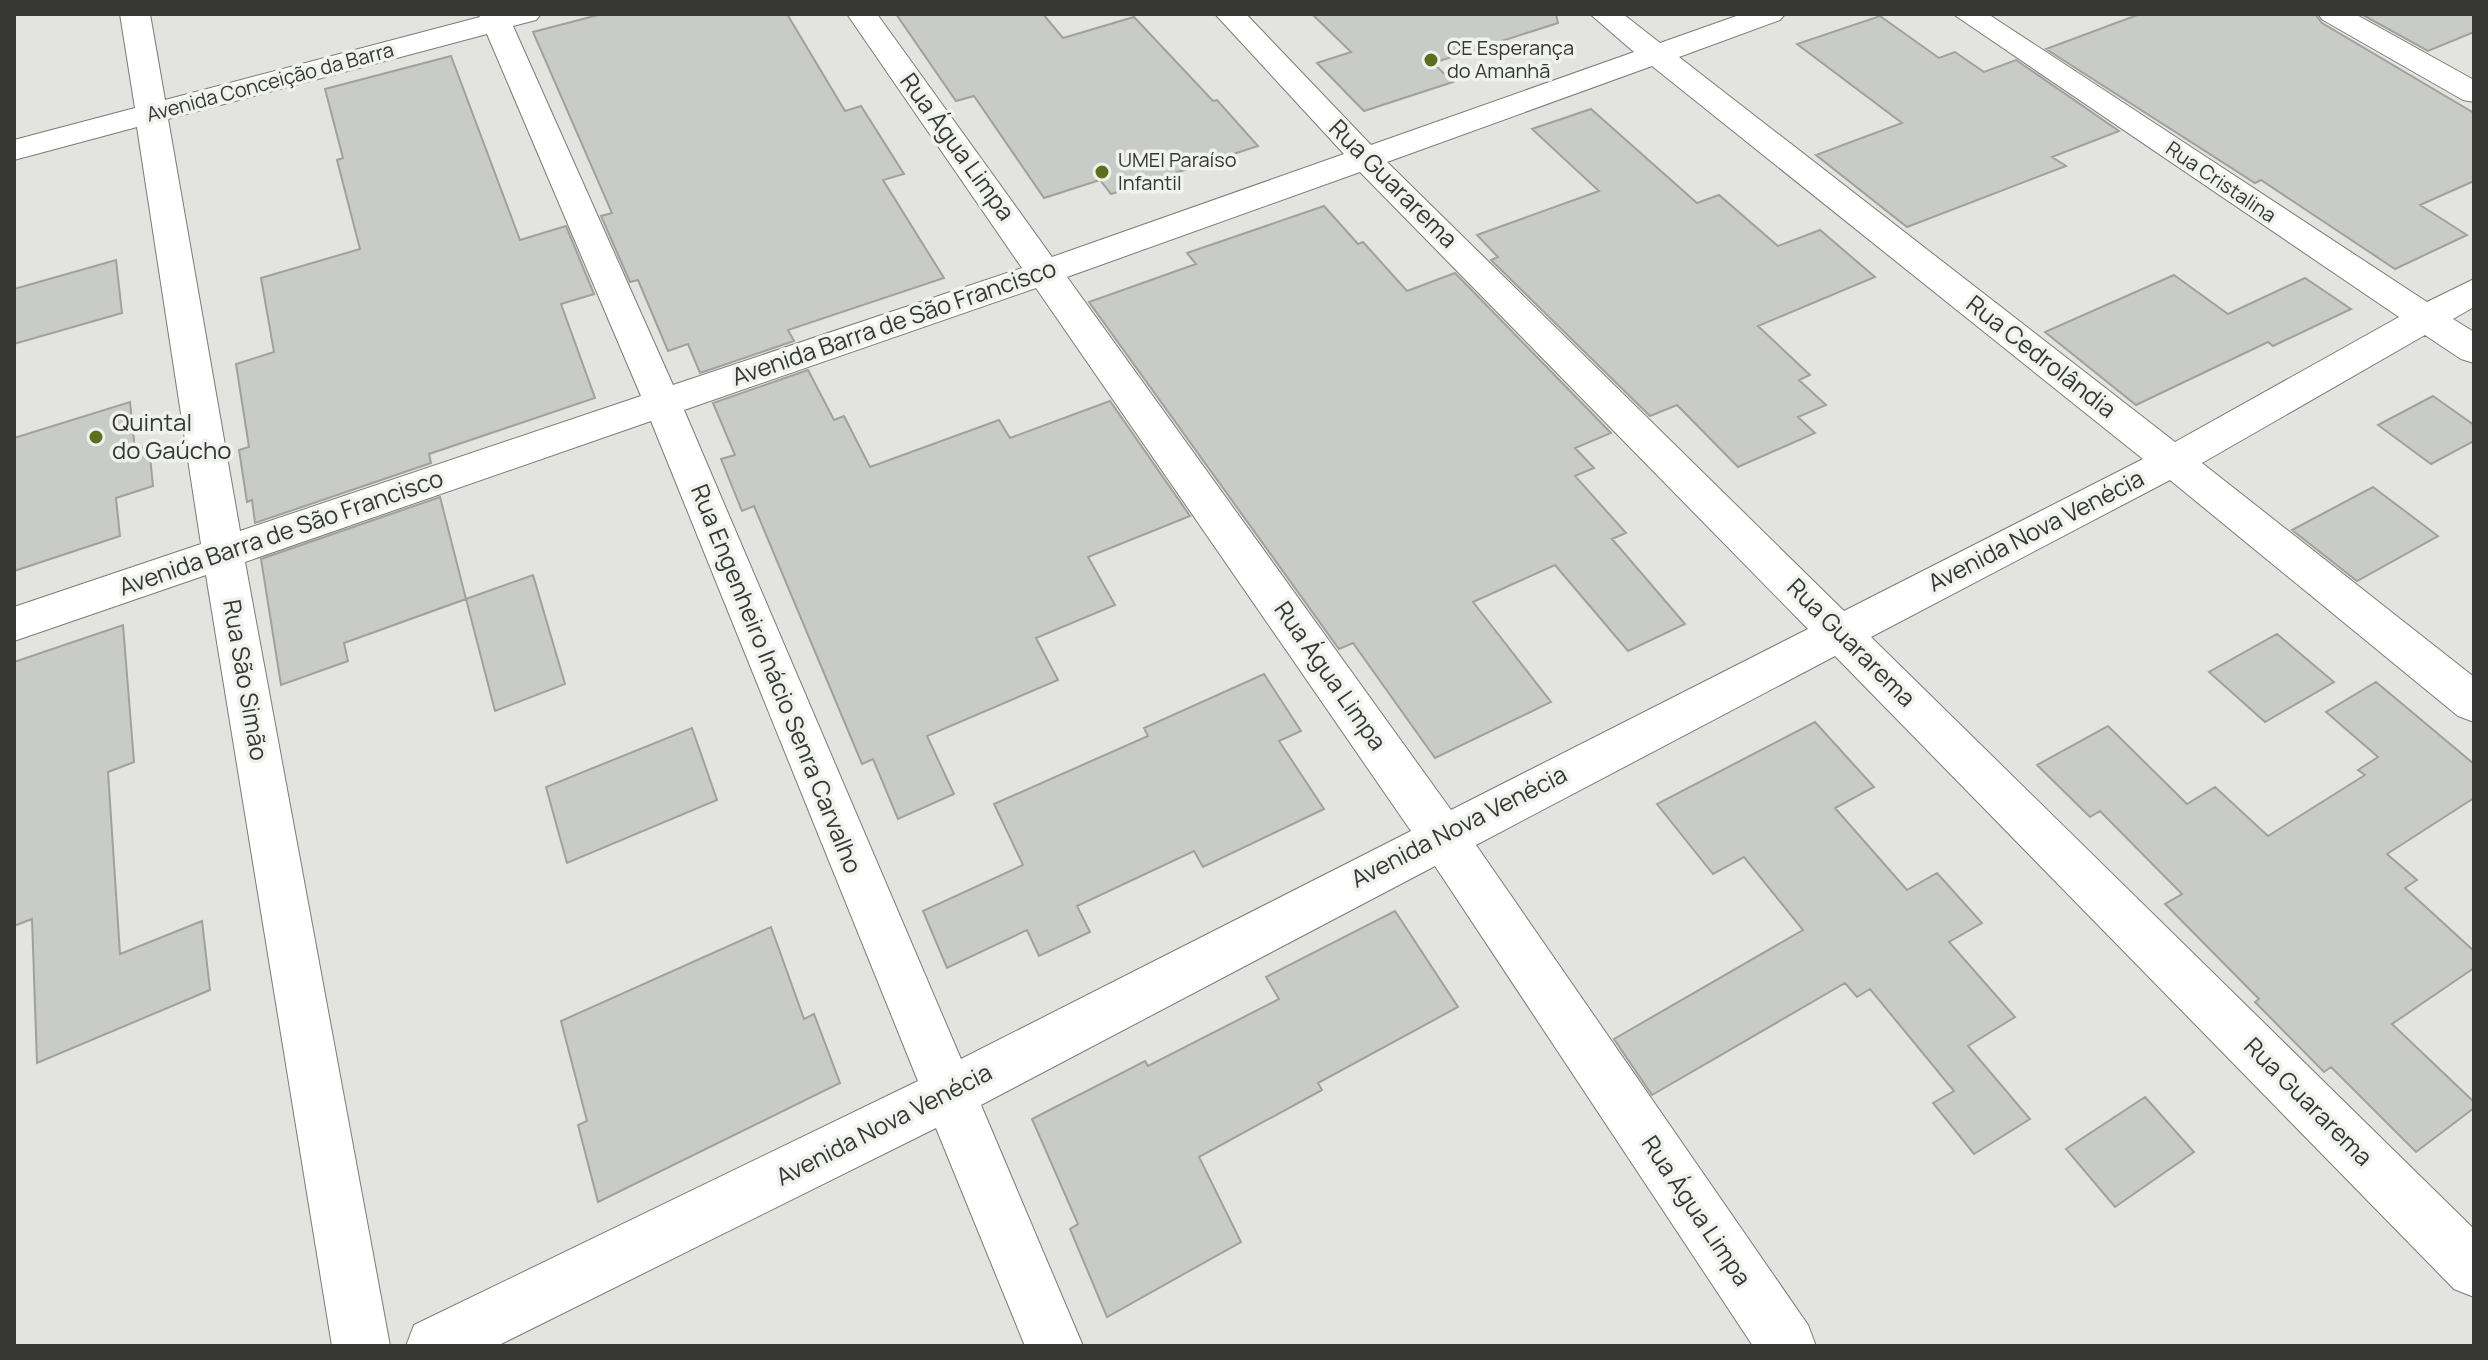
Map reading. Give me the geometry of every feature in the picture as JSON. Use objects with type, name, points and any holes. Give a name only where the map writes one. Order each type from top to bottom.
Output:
[{"type":"street","name":"Rua São Simão","points":[[135,14],[223,554],[361,1346]]},
{"type":"street","name":"Rua Água Limpa","points":[[862,14],[1442,836],[1787,1346]]},
{"type":"street","name":"Rua Guararema","points":[[1230,14],[1365,158],[2474,1269]]},
{"type":"street","name":"Rua Cedrolândia","points":[[1605,14],[2173,461],[2474,703]]},
{"type":"street","name":"Avenida Barra de São Francisco","points":[[14,624],[1046,272],[1770,14]]},
{"type":"street","name":"Rua Cristalina","points":[[1968,14],[2474,350]]},
{"type":"street","points":[[2333,14],[2474,93]]},
{"type":"street","name":"Avenida Conceição da Barra","points":[[14,150],[506,16]]},
{"type":"street","name":"Rua Engenheiro Inácio Senra Carvalho","points":[[506,16],[662,402],[1054,1346]]},
{"type":"street","name":"Avenida Nova Venécia","points":[[435,1346],[948,1094],[1442,836],[2173,461],[2474,291]]},
{"type":"building","points":[[602,14],[787,14],[845,111],[861,106],[904,174],[883,180],[944,278],[788,330],[794,341],[700,373],[688,344],[668,351],[638,280],[630,282],[601,216],[612,213],[533,32]]},
{"type":"building","points":[[896,14],[1043,14],[1063,38],[1134,17],[1258,146],[1111,194],[1100,180],[1044,198],[974,96],[956,101]]},
{"type":"building","points":[[1312,14],[1556,14],[1558,23],[1433,63],[1453,82],[1364,111],[1317,63],[1351,52]]},
{"type":"building","points":[[2140,14],[2315,14],[2322,23],[2474,113],[2474,181],[2420,205],[2467,235],[2395,269],[2261,180],[2255,183],[2046,49]]},
{"type":"building","points":[[2361,14],[2474,14],[2474,32],[2428,51]]},
{"type":"building","points":[[1880,16],[1939,58],[1955,52],[1984,72],[2016,60],[2119,131],[2052,157],[2066,166],[1907,227],[1816,155],[1902,123],[1797,44]]},
{"type":"building","points":[[451,56],[520,240],[566,226],[594,294],[561,304],[595,398],[429,454],[431,463],[255,523],[252,500],[247,502],[239,450],[249,447],[236,364],[274,352],[261,278],[360,249],[337,160],[343,158],[325,89]]},
{"type":"building","points":[[1591,109],[1697,203],[1719,195],[1778,246],[1820,230],[1875,277],[1758,326],[1810,375],[1799,380],[1826,405],[1798,417],[1815,433],[1738,467],[1677,405],[1650,416],[1491,260],[1498,257],[1477,235],[1599,191],[1532,129]]},
{"type":"building","points":[[1324,206],[1358,244],[1363,242],[1407,291],[1455,273],[1611,433],[1575,448],[1594,468],[1575,476],[1626,533],[1612,539],[1685,624],[1628,651],[1555,565],[1473,602],[1551,702],[1435,758],[1353,643],[1339,649],[1089,302],[1196,264],[1187,253]]},
{"type":"building","points":[[116,260],[122,313],[14,344],[14,289]]},
{"type":"building","points":[[2174,275],[2228,314],[2305,278],[2351,309],[2273,346],[2268,342],[2136,405],[2045,332]]},
{"type":"building","points":[[808,370],[834,420],[844,416],[870,467],[999,420],[1010,438],[1110,401],[1190,516],[1088,557],[1115,605],[1036,638],[1058,680],[927,736],[954,794],[898,819],[873,759],[862,764],[754,506],[742,511],[721,459],[735,455],[713,403]]},
{"type":"building","points":[[2433,396],[2474,425],[2474,441],[2431,464],[2378,425]]},
{"type":"building","points":[[130,402],[135,450],[149,446],[153,486],[116,498],[120,536],[14,571],[14,438]]},
{"type":"building","points":[[2373,487],[2438,536],[2357,581],[2292,530]]},
{"type":"building","points":[[440,497],[466,599],[344,643],[348,661],[281,685],[261,559]]},
{"type":"building","points":[[533,575],[565,684],[495,711],[466,599]]},
{"type":"building","points":[[123,625],[134,762],[108,772],[120,954],[202,921],[210,990],[37,1063],[32,919],[14,926],[14,662]]},
{"type":"building","points":[[2277,634],[2334,682],[2265,722],[2209,672]]},
{"type":"building","points":[[1264,674],[1301,731],[1279,741],[1324,809],[1203,867],[1194,851],[1077,906],[1090,932],[1039,956],[1027,930],[947,968],[923,911],[1023,865],[994,804],[1148,736],[1144,728]]},
{"type":"building","points":[[2376,682],[2474,764],[2474,798],[2387,854],[2417,880],[2405,888],[2474,951],[2474,968],[2392,1024],[2474,1102],[2474,1108],[2416,1152],[2331,1067],[2324,1072],[2255,1002],[2259,999],[2165,904],[2182,894],[2100,811],[2090,817],[2037,765],[2108,726],[2187,804],[2215,787],[2268,836],[2365,775],[2358,770],[2378,757],[2326,712]]},
{"type":"building","points":[[1815,722],[1874,787],[1835,808],[1907,890],[1937,873],[1982,923],[1949,942],[2015,1017],[1968,1046],[2030,1119],[1974,1154],[1933,1103],[1954,1091],[1870,989],[1857,997],[1845,983],[1652,1095],[1614,1039],[1803,930],[1744,857],[1713,874],[1657,804]]},
{"type":"building","points":[[692,728],[717,800],[567,863],[546,787]]},
{"type":"building","points":[[1395,911],[1458,1007],[1318,1083],[1322,1090],[1199,1157],[1241,1242],[1107,1317],[1070,1229],[1078,1224],[1032,1119],[1145,1061],[1148,1066],[1279,999],[1266,977]]},
{"type":"building","points":[[771,927],[804,1019],[814,1014],[840,1083],[598,1202],[578,1125],[587,1121],[561,1021]]},
{"type":"building","points":[[2145,1097],[2194,1152],[2115,1207],[2066,1149]]},
{"type":"place","name":"CE Esperança do Amanhã","points":[[1431,60]]},
{"type":"place","name":"UMEI Paraíso Infantil","points":[[1102,172]]},
{"type":"place","name":"Quintal do Gaúcho","points":[[96,437]]}]
